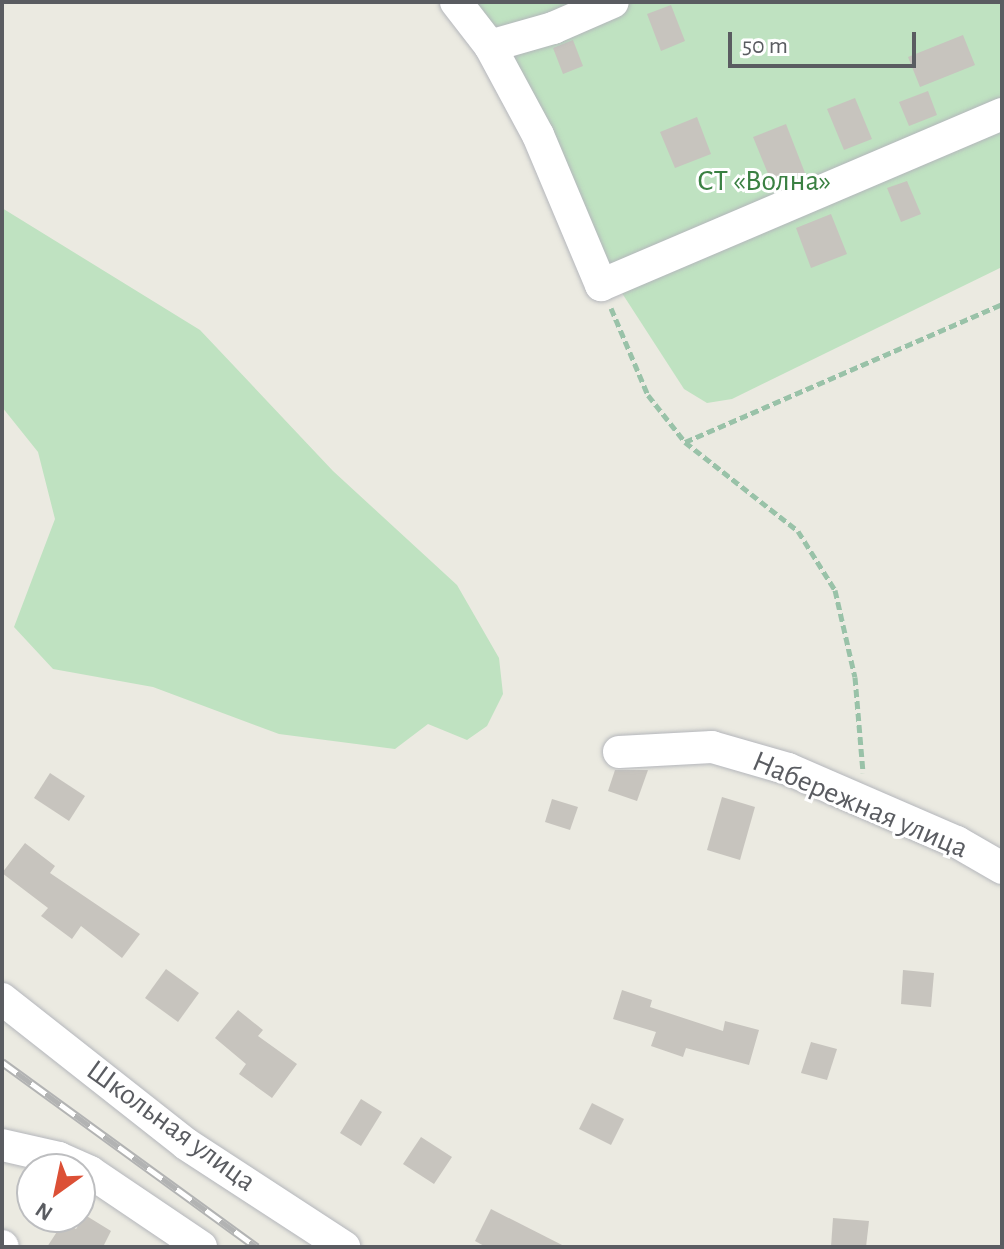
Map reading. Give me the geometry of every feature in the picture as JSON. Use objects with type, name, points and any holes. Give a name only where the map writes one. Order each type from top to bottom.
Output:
[{"type":"street","points":[[456,2],[490,46],[538,135],[601,285],[1002,114]]},
{"type":"street","points":[[490,46],[553,28],[613,2]]},
{"type":"street","name":"Набережная улица","points":[[619,752],[712,747],[788,769],[866,806],[957,842],[1002,868]]},
{"type":"street","name":"Школьная улица","points":[[2,999],[186,1144],[344,1247]]},
{"type":"street","points":[[2,1145],[59,1158],[90,1172],[201,1247]]},
{"type":"path","points":[[601,285],[648,395],[685,442],[798,531],[835,590],[855,677],[866,806]]},
{"type":"path","points":[[685,442],[1002,304]]},
{"type":"green space","name":"СТ «Волна»","points":[[475,2],[1002,2],[1002,267],[732,399],[707,403],[684,389],[609,273]]},
{"type":"green space","points":[[2,208],[200,330],[333,471],[457,585],[499,658],[503,694],[487,726],[467,740],[428,724],[395,749],[279,734],[153,687],[53,669],[14,627],[55,519],[38,452],[2,407]]},
{"type":"building","points":[[671,5],[685,41],[661,51],[647,14]]},
{"type":"building","points":[[963,35],[975,65],[920,87],[908,57]]},
{"type":"building","points":[[573,40],[583,66],[563,74],[553,48]]},
{"type":"building","points":[[928,91],[937,115],[909,126],[899,102]]},
{"type":"building","points":[[855,98],[872,139],[844,150],[827,109]]},
{"type":"building","points":[[697,117],[711,154],[675,168],[660,132]]},
{"type":"building","points":[[786,124],[805,173],[773,186],[753,137]]},
{"type":"building","points":[[907,181],[921,214],[901,222],[887,188]]},
{"type":"building","points":[[831,214],[847,254],[811,268],[796,228]]},
{"type":"building","points":[[615,770],[648,770],[637,801],[608,791]]},
{"type":"building","points":[[50,773],[85,796],[69,821],[34,798]]},
{"type":"building","points":[[722,797],[755,807],[740,860],[707,850]]},
{"type":"building","points":[[552,799],[578,807],[570,830],[545,822]]},
{"type":"building","points":[[25,843],[55,866],[50,873],[140,934],[122,958],[81,926],[72,939],[41,916],[48,908],[2,873]]},
{"type":"building","points":[[166,969],[199,993],[178,1022],[145,998]]},
{"type":"building","points":[[903,970],[934,973],[931,1007],[901,1004]]},
{"type":"building","points":[[622,990],[652,1000],[650,1007],[723,1031],[725,1021],[759,1030],[749,1065],[686,1048],[683,1057],[651,1046],[656,1032],[613,1019]]},
{"type":"building","points":[[238,1010],[263,1030],[258,1036],[297,1064],[272,1098],[239,1074],[246,1064],[215,1038]]},
{"type":"building","points":[[811,1042],[837,1049],[827,1080],[801,1073]]},
{"type":"building","points":[[361,1099],[382,1112],[361,1146],[340,1133]]},
{"type":"building","points":[[592,1103],[624,1119],[611,1145],[579,1129]]},
{"type":"building","points":[[421,1137],[452,1157],[434,1184],[403,1164]]},
{"type":"building","points":[[491,1209],[566,1247],[486,1247],[475,1241]]},
{"type":"building","points":[[833,1218],[869,1221],[866,1247],[831,1247]]},
{"type":"building","points":[[96,1222],[111,1231],[103,1247],[47,1247],[56,1233],[96,1233]]},
{"type":"railway","points":[[2,1062],[257,1247]]}]
